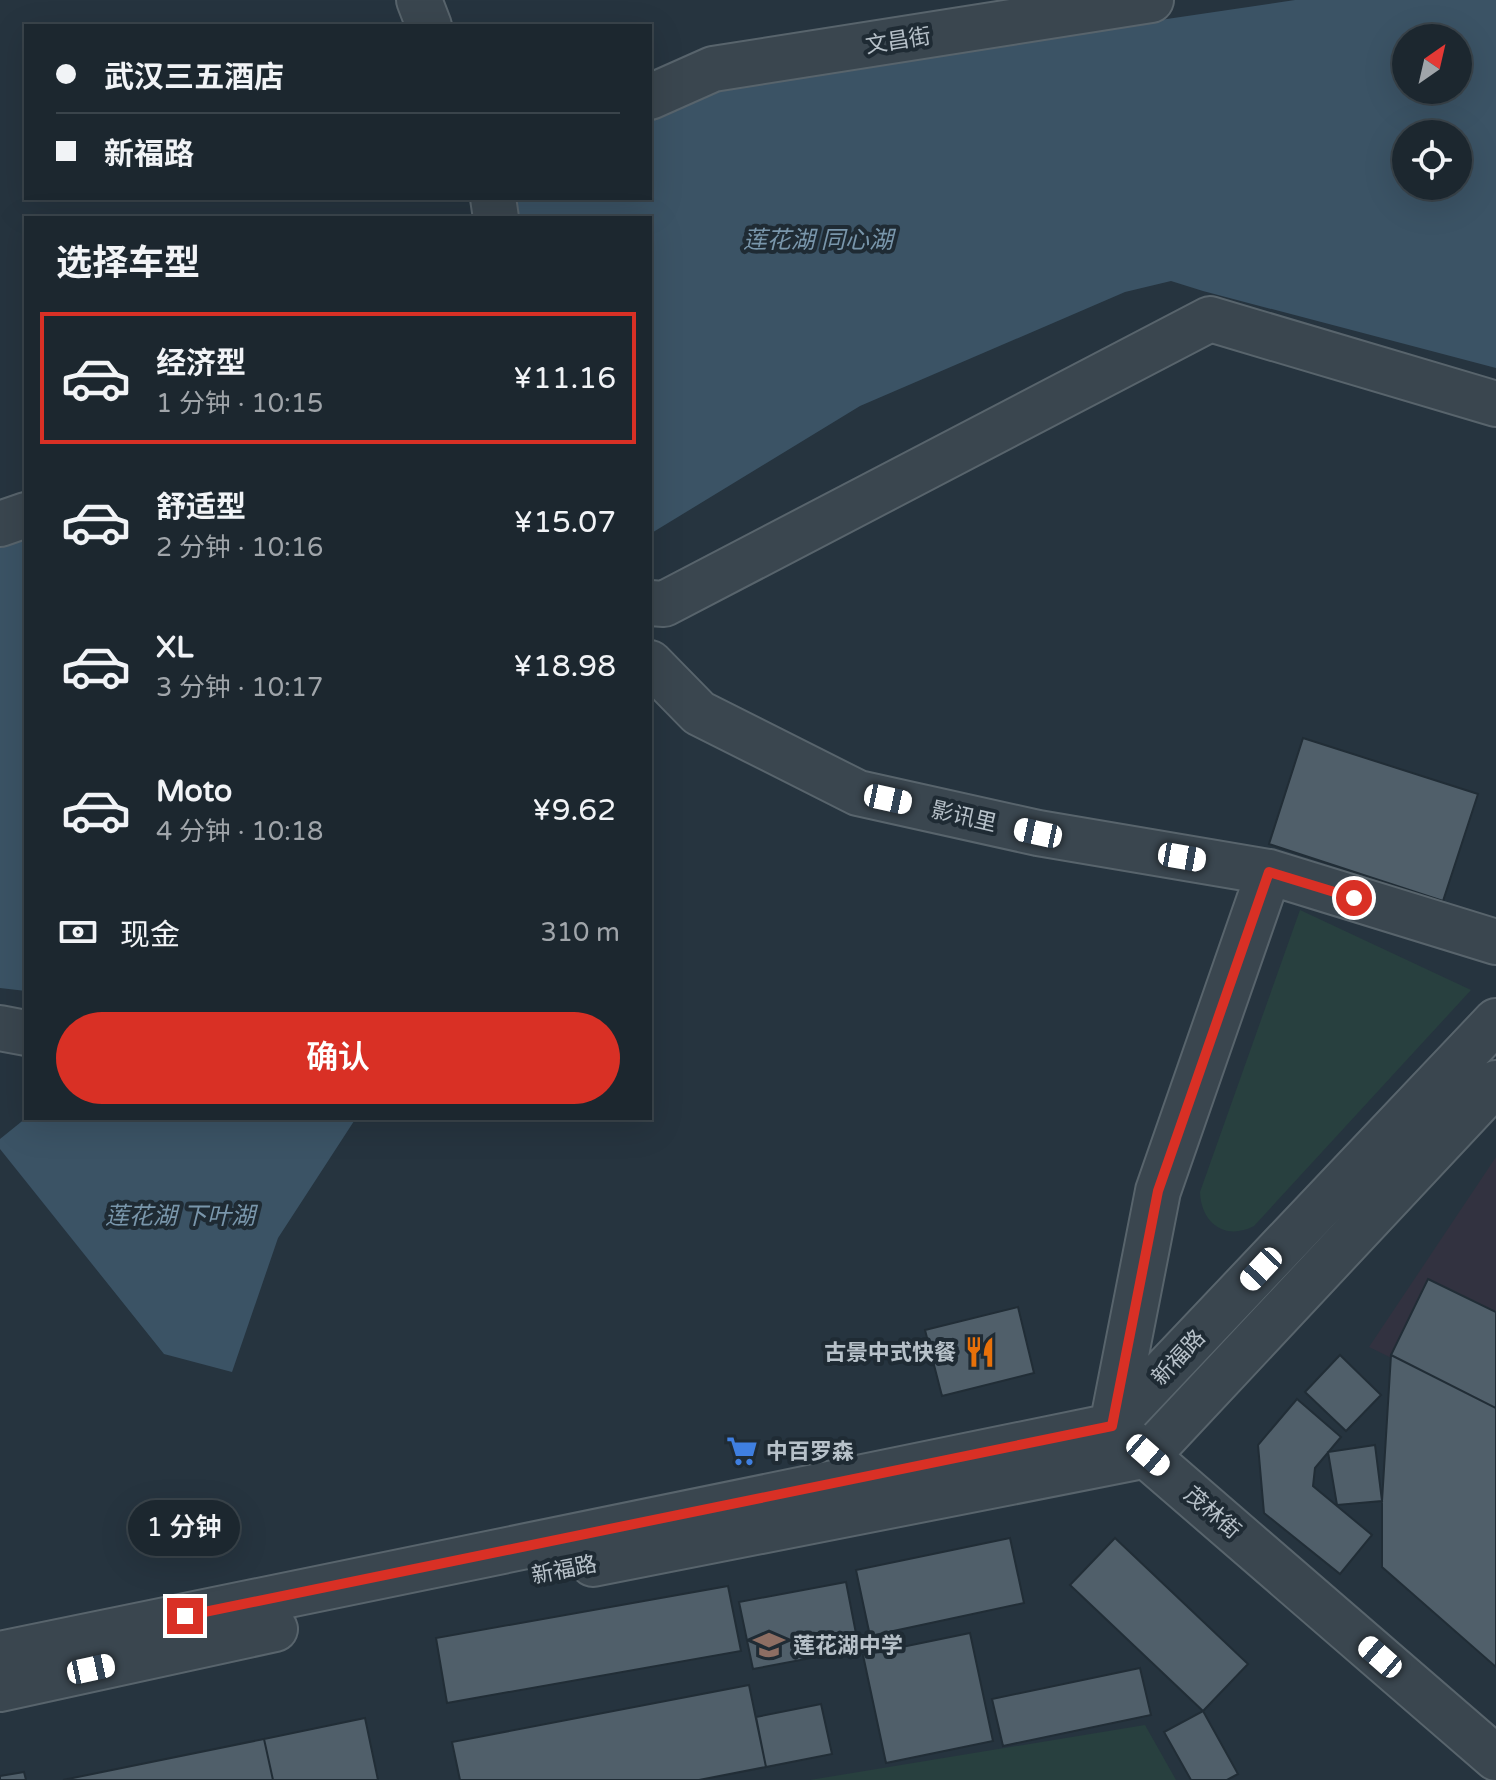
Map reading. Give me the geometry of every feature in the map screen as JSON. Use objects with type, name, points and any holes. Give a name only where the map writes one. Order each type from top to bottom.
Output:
[{"type":"street","points":[[419,0],[428,24]]},
{"type":"street","name":"文昌街","points":[[652,96],[713,69],[1151,0]]},
{"type":"street","points":[[652,603],[664,604],[1210,319],[1496,404]]},
{"type":"street","points":[[0,524],[24,516]]},
{"type":"street","name":"影讯里","points":[[652,665],[699,713],[858,793],[1038,833],[1269,872],[1496,942]]},
{"type":"street","points":[[1112,1426],[1158,1191],[1269,872]]},
{"type":"street","name":"新福路","points":[[0,1654],[1112,1426],[1496,1021]]},
{"type":"street","points":[[0,1028],[24,1033]]},
{"type":"street","name":"新福路","points":[[0,1689],[395,1602],[1148,1455],[1496,1083]]},
{"type":"street","name":"茂林街","points":[[1112,1426],[1496,1758]]},
{"type":"shaded area","points":[[1496,1157],[1496,1409],[1369,1347]]},
{"type":"green space","points":[[1300,910],[1471,990],[1254,1226],[1243,1230],[1224,1230],[1210,1220],[1201,1203],[1200,1192]]},
{"type":"green space","points":[[1145,1725],[1176,1780],[810,1780]]},
{"type":"water","name":"莲花湖 同心湖","points":[[1295,0],[1496,0],[1496,368],[1171,281],[1125,292],[860,406],[652,533],[652,216],[516,216],[516,200],[652,200],[652,115],[721,85]]},
{"type":"water","points":[[24,530],[24,991],[0,988],[0,538]]},
{"type":"water","name":"莲花湖 下叶湖","points":[[24,1120],[355,1120],[278,1238],[232,1372],[164,1354],[0,1149],[0,1139]]},
{"type":"building","points":[[1303,738],[1478,794],[1443,901],[1269,844]]},
{"type":"building","points":[[1428,1279],[1496,1312],[1496,1408],[1391,1355]]},
{"type":"building","name":"古景中式快餐","points":[[1018,1307],[1034,1373],[942,1396],[925,1330]]},
{"type":"building","points":[[1340,1355],[1381,1395],[1346,1431],[1305,1392]]},
{"type":"building","points":[[1391,1355],[1496,1408],[1496,1667],[1382,1567],[1382,1501]]},
{"type":"building","points":[[1297,1399],[1341,1437],[1315,1468],[1313,1486],[1372,1535],[1340,1574],[1264,1513],[1258,1445]]},
{"type":"building","points":[[1375,1445],[1382,1501],[1337,1505],[1328,1452]]},
{"type":"building","points":[[1010,1538],[1024,1603],[870,1636],[856,1570]]},
{"type":"building","points":[[1115,1538],[1248,1664],[1203,1711],[1070,1585]]},
{"type":"building","points":[[846,1582],[859,1649],[753,1669],[739,1602]]},
{"type":"building","points":[[728,1586],[741,1651],[447,1703],[436,1638]]},
{"type":"building","points":[[970,1633],[993,1741],[886,1763],[863,1655]]},
{"type":"building","points":[[1140,1668],[1151,1715],[1003,1746],[992,1699]]},
{"type":"building","points":[[749,1685],[766,1767],[699,1780],[460,1780],[452,1742]]},
{"type":"building","points":[[821,1704],[832,1754],[766,1767],[756,1717]]},
{"type":"building","points":[[1203,1711],[1238,1774],[1227,1780],[1191,1780],[1164,1732]]},
{"type":"building","points":[[365,1718],[378,1780],[273,1780],[264,1739]]},
{"type":"building","points":[[264,1739],[273,1780],[63,1780]]},
{"type":"building","points":[[24,1772],[26,1780],[0,1780],[0,1776]]},
{"type":"place","name":"古景中式快餐","points":[[980,1352]]},
{"type":"place","name":"中百罗森","points":[[742,1451]]},
{"type":"place","name":"莲花湖中学","points":[[769,1645]]},
{"type":"route","points":[[185,1616],[1112,1426],[1158,1191],[1269,872],[1354,898]]}]
